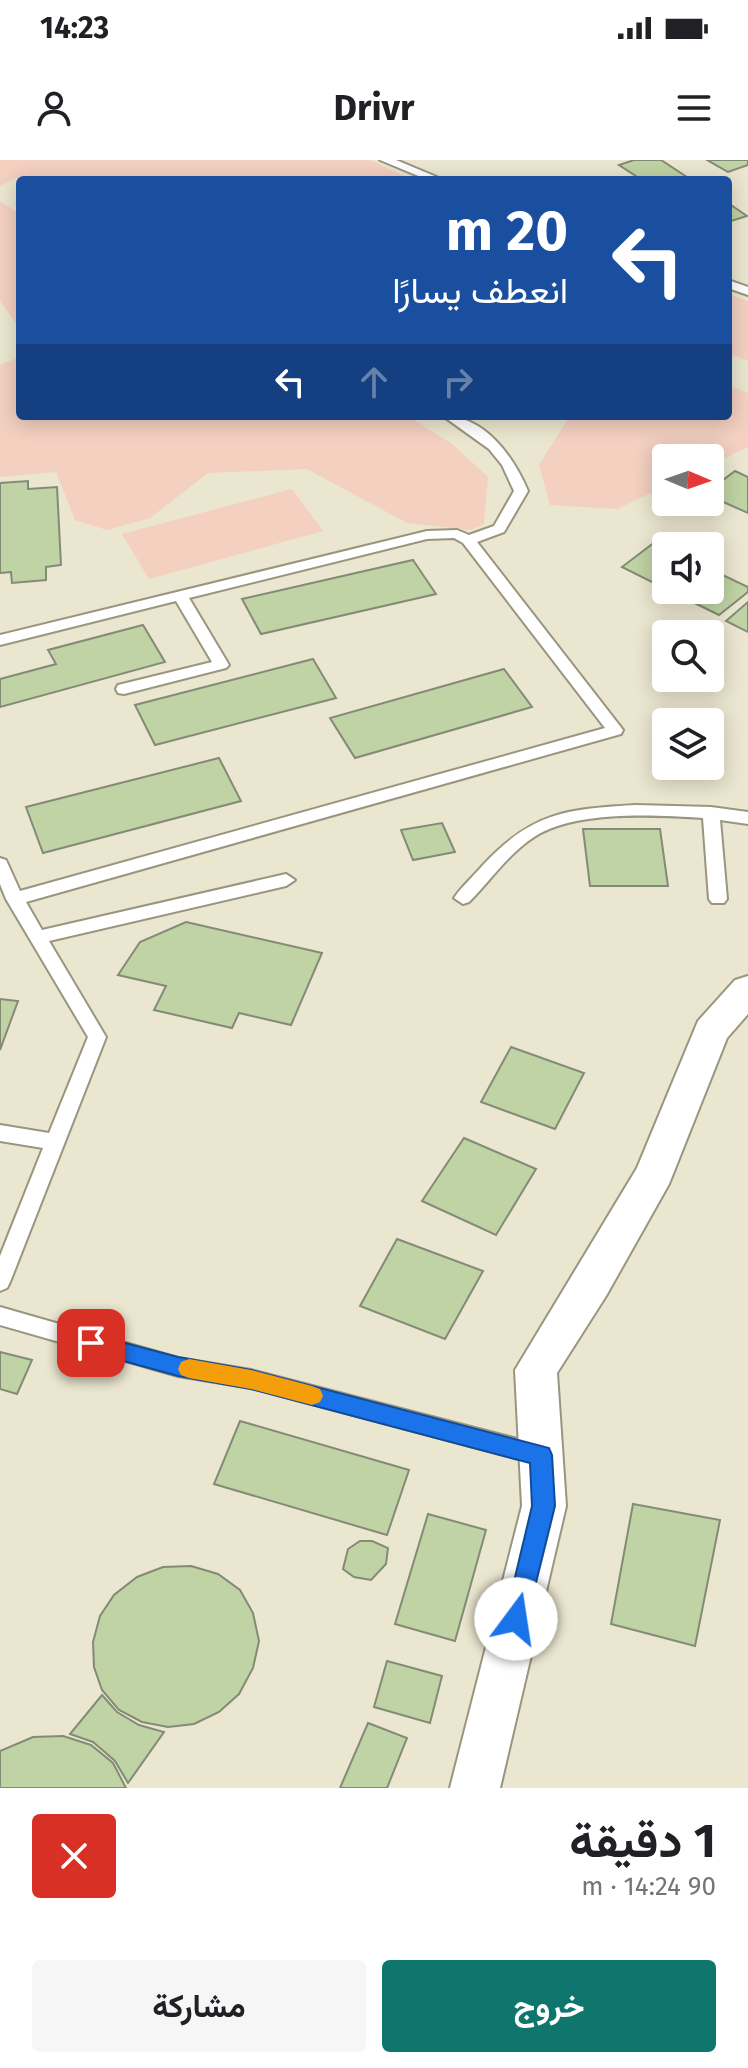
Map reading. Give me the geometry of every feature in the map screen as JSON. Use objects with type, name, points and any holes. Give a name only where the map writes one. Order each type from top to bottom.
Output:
[{"type":"street","points":[[475,1788],[544,1506],[536,1370],[591,1284],[655,1173],[711,1031],[748,990]]},
{"type":"lane","points":[[386,160],[428,176]]},
{"type":"lane","points":[[458,420],[484,434],[510,463],[521,491],[499,529],[468,540]]},
{"type":"lane","points":[[0,640],[427,535],[457,534],[468,540],[615,730],[15,899]]},
{"type":"lane","points":[[124,689],[221,665],[180,596]]},
{"type":"lane","points":[[463,898],[529,832],[556,819],[641,812],[711,813],[748,818]]},
{"type":"lane","points":[[711,813],[718,899]]},
{"type":"lane","points":[[0,864],[15,899],[97,1037],[0,1282]]},
{"type":"lane","points":[[38,937],[286,880]]},
{"type":"lane","points":[[0,1133],[55,1142]]},
{"type":"lane","points":[[0,1316],[178,1367],[251,1379],[541,1455]]},
{"type":"shaded area","points":[[0,160],[370,160],[404,176],[16,176],[0,186]]},
{"type":"shaded area","points":[[0,201],[16,211],[16,323],[0,301]]},
{"type":"shaded area","points":[[732,295],[748,301],[748,361],[732,355]]},
{"type":"shaded area","points":[[16,359],[16,420],[414,420],[452,444],[488,477],[484,524],[471,530],[407,523],[307,469],[208,473],[150,518],[107,530],[75,520],[56,472],[0,477],[0,365]]},
{"type":"shaded area","points":[[732,387],[748,393],[748,447],[724,458],[724,444],[652,444],[652,493],[617,509],[550,505],[539,465],[567,420],[732,420]]},
{"type":"shaded area","points":[[292,489],[323,531],[149,579],[122,534]]},
{"type":"building","points":[[634,160],[661,160],[685,176],[636,176],[619,165]]},
{"type":"building","points":[[707,160],[748,160],[748,165],[728,172]]},
{"type":"building","points":[[732,206],[747,216],[732,221]]},
{"type":"building","points":[[735,471],[748,477],[748,513],[724,502],[724,479]]},
{"type":"building","points":[[28,481],[28,489],[57,487],[61,565],[46,567],[46,580],[12,583],[11,572],[0,573],[0,483]]},
{"type":"building","points":[[652,544],[652,582],[622,567]]},
{"type":"building","points":[[413,560],[436,594],[261,634],[242,599]]},
{"type":"building","points":[[724,576],[748,587],[748,592],[719,615],[697,604],[724,604]]},
{"type":"building","points":[[748,602],[748,632],[726,621]]},
{"type":"building","points":[[143,625],[165,662],[0,707],[0,679],[56,664],[48,650]]},
{"type":"building","points":[[313,659],[336,698],[155,745],[135,705]]},
{"type":"building","points":[[504,669],[532,707],[355,758],[330,718]]},
{"type":"building","points":[[219,758],[241,801],[43,853],[26,807]]},
{"type":"building","points":[[442,823],[455,852],[413,860],[401,830]]},
{"type":"building","points":[[583,829],[660,829],[668,886],[590,886]]},
{"type":"building","points":[[186,922],[322,953],[291,1025],[239,1013],[232,1028],[154,1010],[166,986],[118,975],[140,942]]},
{"type":"building","points":[[0,999],[18,1001],[0,1050]]},
{"type":"building","points":[[511,1047],[584,1073],[555,1129],[481,1102]]},
{"type":"building","points":[[464,1138],[536,1169],[496,1235],[422,1201]]},
{"type":"building","points":[[397,1239],[483,1271],[445,1339],[360,1306]]},
{"type":"building","points":[[0,1352],[32,1360],[17,1394],[0,1389]]},
{"type":"building","points":[[240,1421],[409,1470],[387,1535],[214,1484]]},
{"type":"building","points":[[633,1504],[720,1520],[695,1646],[611,1624]]},
{"type":"building","points":[[428,1514],[486,1530],[455,1641],[395,1624]]},
{"type":"building","points":[[360,1541],[372,1541],[388,1548],[386,1564],[371,1580],[354,1577],[343,1569],[348,1549]]},
{"type":"building","points":[[191,1566],[218,1574],[240,1590],[253,1613],[259,1641],[253,1668],[239,1694],[219,1712],[194,1724],[168,1727],[142,1722],[119,1710],[102,1690],[94,1667],[93,1642],[100,1616],[114,1595],[137,1577],[163,1567]]},
{"type":"building","points":[[387,1661],[442,1676],[430,1723],[374,1707]]},
{"type":"building","points":[[102,1695],[117,1712],[139,1725],[164,1732],[128,1783],[115,1761],[93,1742],[70,1734]]},
{"type":"building","points":[[368,1723],[407,1738],[387,1788],[340,1788]]},
{"type":"building","points":[[63,1736],[91,1745],[113,1763],[126,1788],[0,1788],[0,1751],[33,1737]]},
{"type":"slow traffic","points":[[189,1369],[251,1379],[312,1396]]},
{"type":"route","points":[[91,1343],[178,1367],[251,1379],[541,1455],[544,1506],[516,1619]]}]
